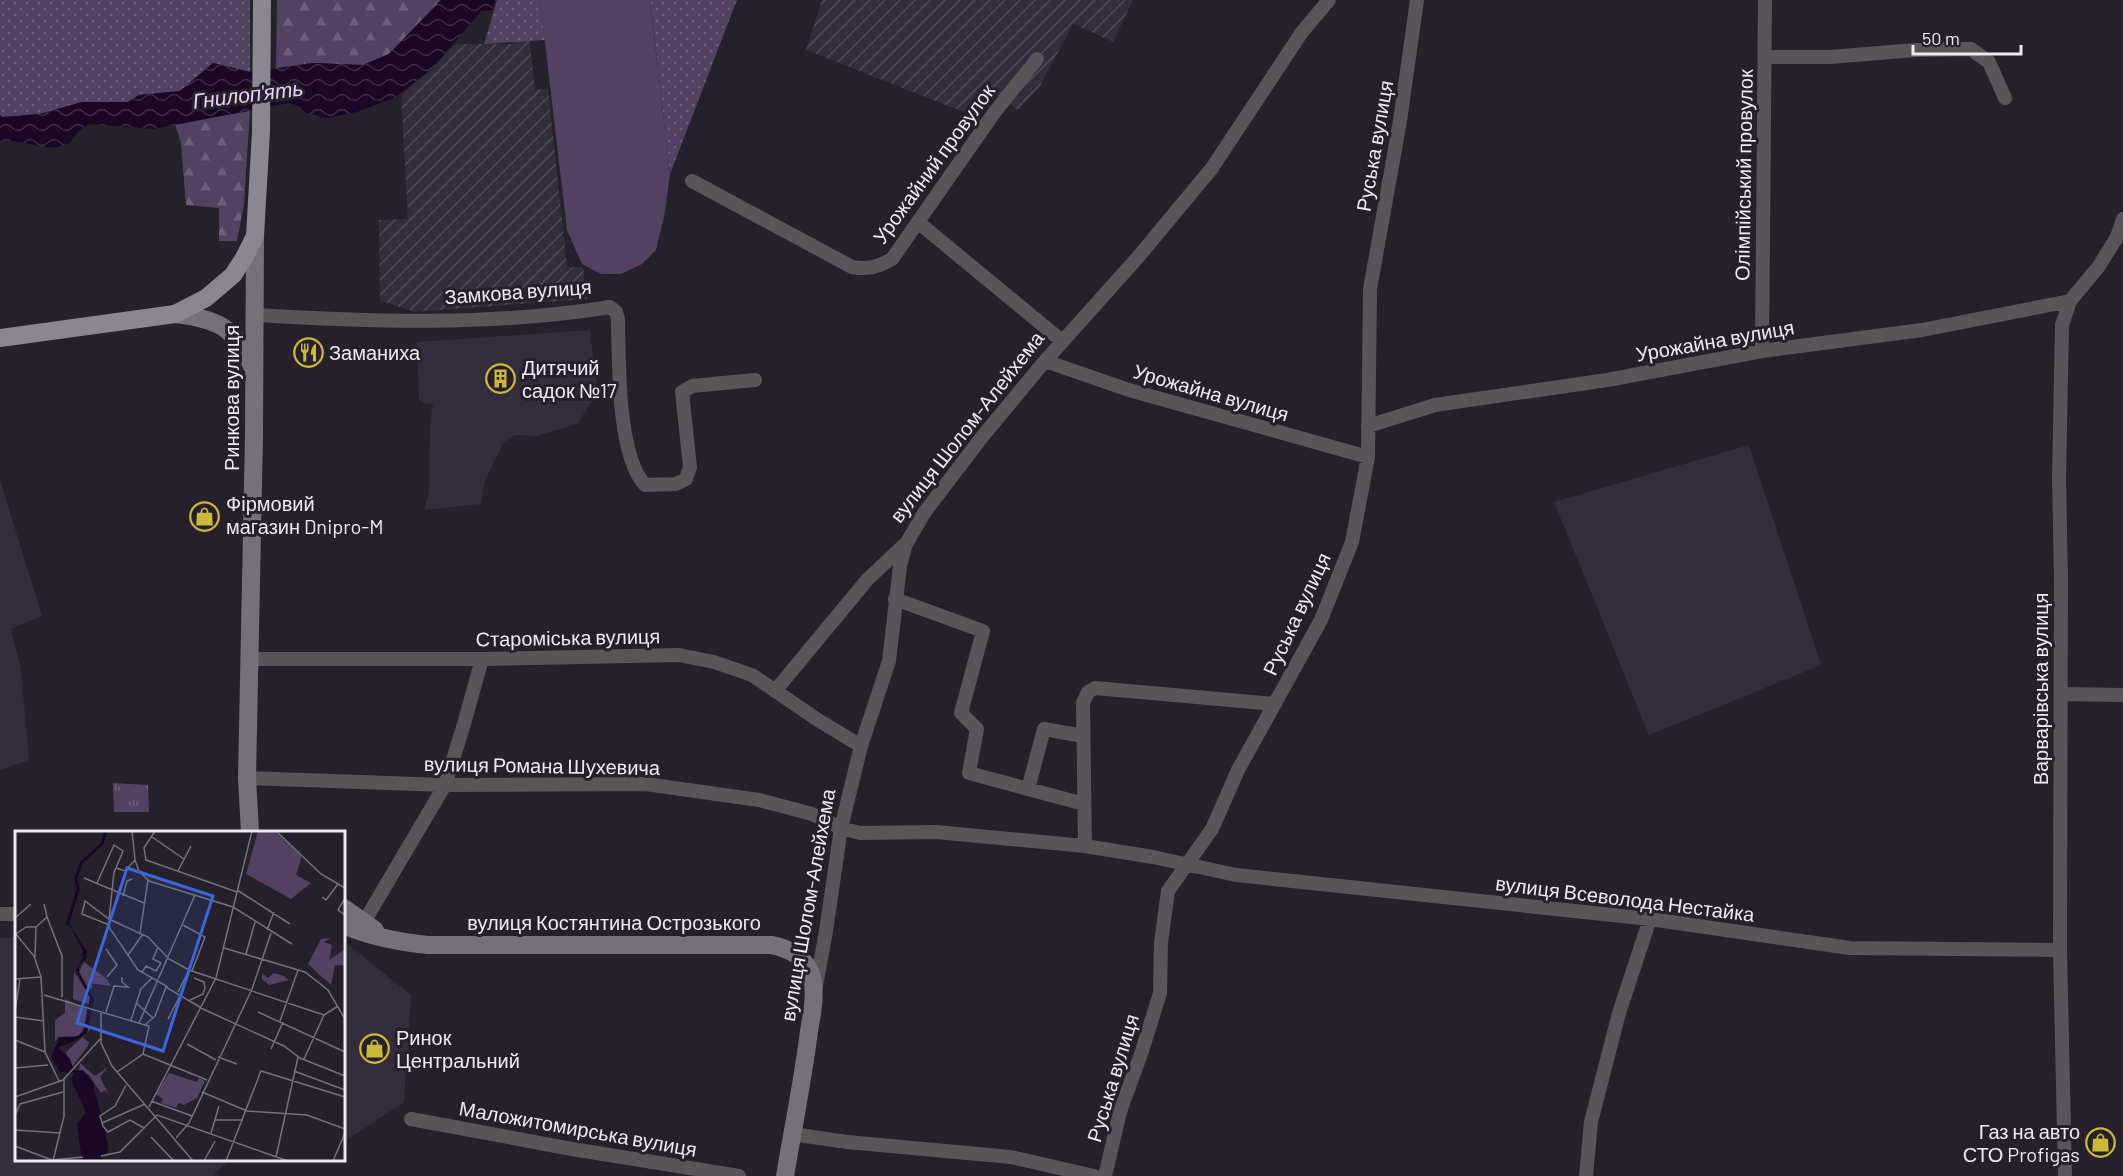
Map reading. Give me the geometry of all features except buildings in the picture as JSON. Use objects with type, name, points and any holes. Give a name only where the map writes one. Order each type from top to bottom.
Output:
[{"type":"main road","name":"Ринкова вулиця","points":[[251,829],[247,778],[251,659],[255,236],[261,132],[262,0]]},
{"type":"main road","points":[[0,338],[175,314],[193,307],[220,288],[232,275],[255,236]]},
{"type":"main road","points":[[175,314],[207,320],[232,332],[240,342],[254,370]]},
{"type":"main road","points":[[345,909],[386,938]]},
{"type":"main road","name":"вулиця Костянтина Острозького","points":[[345,925],[400,942],[428,945],[771,945],[790,950],[807,966],[812,976],[814,994]]},
{"type":"main road","name":"вулиця Шолом-Алейхема","points":[[785,1176],[814,994]]},
{"type":"street","name":"вулиця Шолом-Алейхема","points":[[814,994],[841,828],[861,746],[889,661],[900,566],[906,544],[924,513],[982,437],[1212,168],[1302,32],[1329,0]]},
{"type":"street","name":"Руська вулиця","points":[[1105,1176],[1120,1112],[1160,993],[1161,942],[1168,891],[1212,829],[1238,770],[1320,620],[1352,542],[1368,457],[1370,289],[1400,121],[1417,0]]},
{"type":"street","name":"Олімпійський провулок","points":[[1762,351],[1766,0]]},
{"type":"street","points":[[1765,57],[1830,57],[1915,50],[1971,49],[1989,63],[2005,98]]},
{"type":"street","name":"Урожайний провулок","points":[[692,181],[852,267],[865,269],[879,267],[892,259],[994,112],[1037,59]]},
{"type":"street","name":"Варварівська вулиця","points":[[2065,1176],[2060,950],[2059,479],[2062,325],[2070,301],[2099,266],[2116,237],[2123,219]]},
{"type":"street","points":[[919,222],[1062,341]]},
{"type":"street","name":"Урожайна вулиця","points":[[1368,426],[1435,405],[1607,380],[1762,351],[1922,330],[2070,301]]},
{"type":"street","name":"Замкова вулиця","points":[[254,315],[341,320],[419,320],[570,314],[610,307],[616,312],[618,319],[621,408],[632,465],[645,485],[676,484],[686,479],[690,467],[682,392],[692,386],[755,380]]},
{"type":"street","name":"Урожайна вулиця","points":[[1045,361],[1129,390],[1368,457]]},
{"type":"street","points":[[775,691],[867,580],[906,544]]},
{"type":"street","points":[[896,599],[983,631],[962,713],[977,729],[969,773],[1084,804]]},
{"type":"street","name":"Староміська вулиця","points":[[251,659],[482,659],[679,655],[714,662],[752,675],[861,746]]},
{"type":"street","points":[[364,922],[445,785],[482,659]]},
{"type":"street","points":[[1085,846],[1083,703],[1088,692],[1095,688],[1275,704]]},
{"type":"street","points":[[2061,694],[2123,695]]},
{"type":"street","points":[[1028,789],[1044,729],[1083,736]]},
{"type":"street","name":"вулиця Романа Шухевича","points":[[247,778],[445,785],[646,784],[759,800],[812,814],[841,828],[860,833],[936,832],[1085,846],[1187,864]]},
{"type":"street","name":"вулиця Всеволода Нестайка","points":[[1187,864],[1236,875],[1650,919],[1850,948],[2060,950]]},
{"type":"street","points":[[1586,1176],[1593,1113],[1619,1013],[1650,919]]},
{"type":"street","name":"Маложитомирська вулиця","points":[[411,1119],[572,1149],[739,1176]]},
{"type":"street","points":[[792,1134],[847,1142],[1011,1157],[1094,1176]]},
{"type":"shaded area","points":[[822,0],[1133,0],[1113,42],[1073,24],[1040,86],[1018,110],[992,92],[974,116],[806,50]]},
{"type":"shaded area","points":[[529,32],[535,90],[548,89],[567,267],[583,267],[587,299],[414,312],[380,300],[379,220],[408,219],[401,96],[455,44],[514,44],[514,33]]},
{"type":"shaded area","points":[[590,330],[596,379],[595,397],[577,424],[536,436],[515,435],[504,442],[485,481],[481,504],[424,510],[429,492],[430,422],[433,404],[422,403],[419,399],[417,342]]},
{"type":"shaded area","points":[[1749,445],[1821,665],[1649,735],[1554,502]]},
{"type":"shaded area","points":[[0,480],[42,616],[11,629],[21,668],[29,760],[0,770]]},
{"type":"shaded area","points":[[15,937],[15,1161],[229,1161],[216,1172],[215,1176],[0,1176],[0,938]]},
{"type":"shaded area","name":"Ринок Центральний","points":[[345,942],[411,995],[404,1102],[345,1141]]},
{"type":"green space","points":[[0,0],[250,0],[250,72],[213,63],[180,91],[139,95],[128,102],[82,102],[40,114],[2,117],[0,115]]},
{"type":"green space","points":[[277,0],[441,0],[389,54],[363,65],[312,63],[276,69]]},
{"type":"green space","points":[[497,0],[540,0],[545,40],[484,44]]},
{"type":"green space","points":[[540,0],[650,0],[670,174],[665,212],[656,250],[642,264],[621,274],[601,274],[582,264],[567,230]]},
{"type":"green space","points":[[650,0],[737,0],[670,174],[652,16]]},
{"type":"green space","points":[[250,111],[244,204],[237,241],[219,241],[219,208],[186,205],[181,143],[175,124]]},
{"type":"green space","points":[[113,783],[148,785],[149,812],[114,812]]},
{"type":"water","name":"Гнилоп'ять","points":[[441,0],[495,0],[493,10],[481,11],[432,69],[394,98],[357,112],[327,118],[306,113],[299,106],[289,103],[154,129],[89,124],[78,132],[70,143],[54,148],[7,140],[0,143],[0,115],[2,117],[40,114],[82,102],[128,102],[139,95],[180,91],[213,63],[250,72],[312,63],[363,65],[389,54]]},
{"type":"place","name":"Заманиха","points":[[308,353]]},
{"type":"place","name":"Дитячий садок №17","points":[[501,379]]},
{"type":"place","name":"Фірмовий магазин Dnipro-M","points":[[205,516]]},
{"type":"place","name":"Ринок Центральний","points":[[375,1049]]},
{"type":"place","name":"Газ на авто СТО Profigas","points":[[2101,1143]]}]
